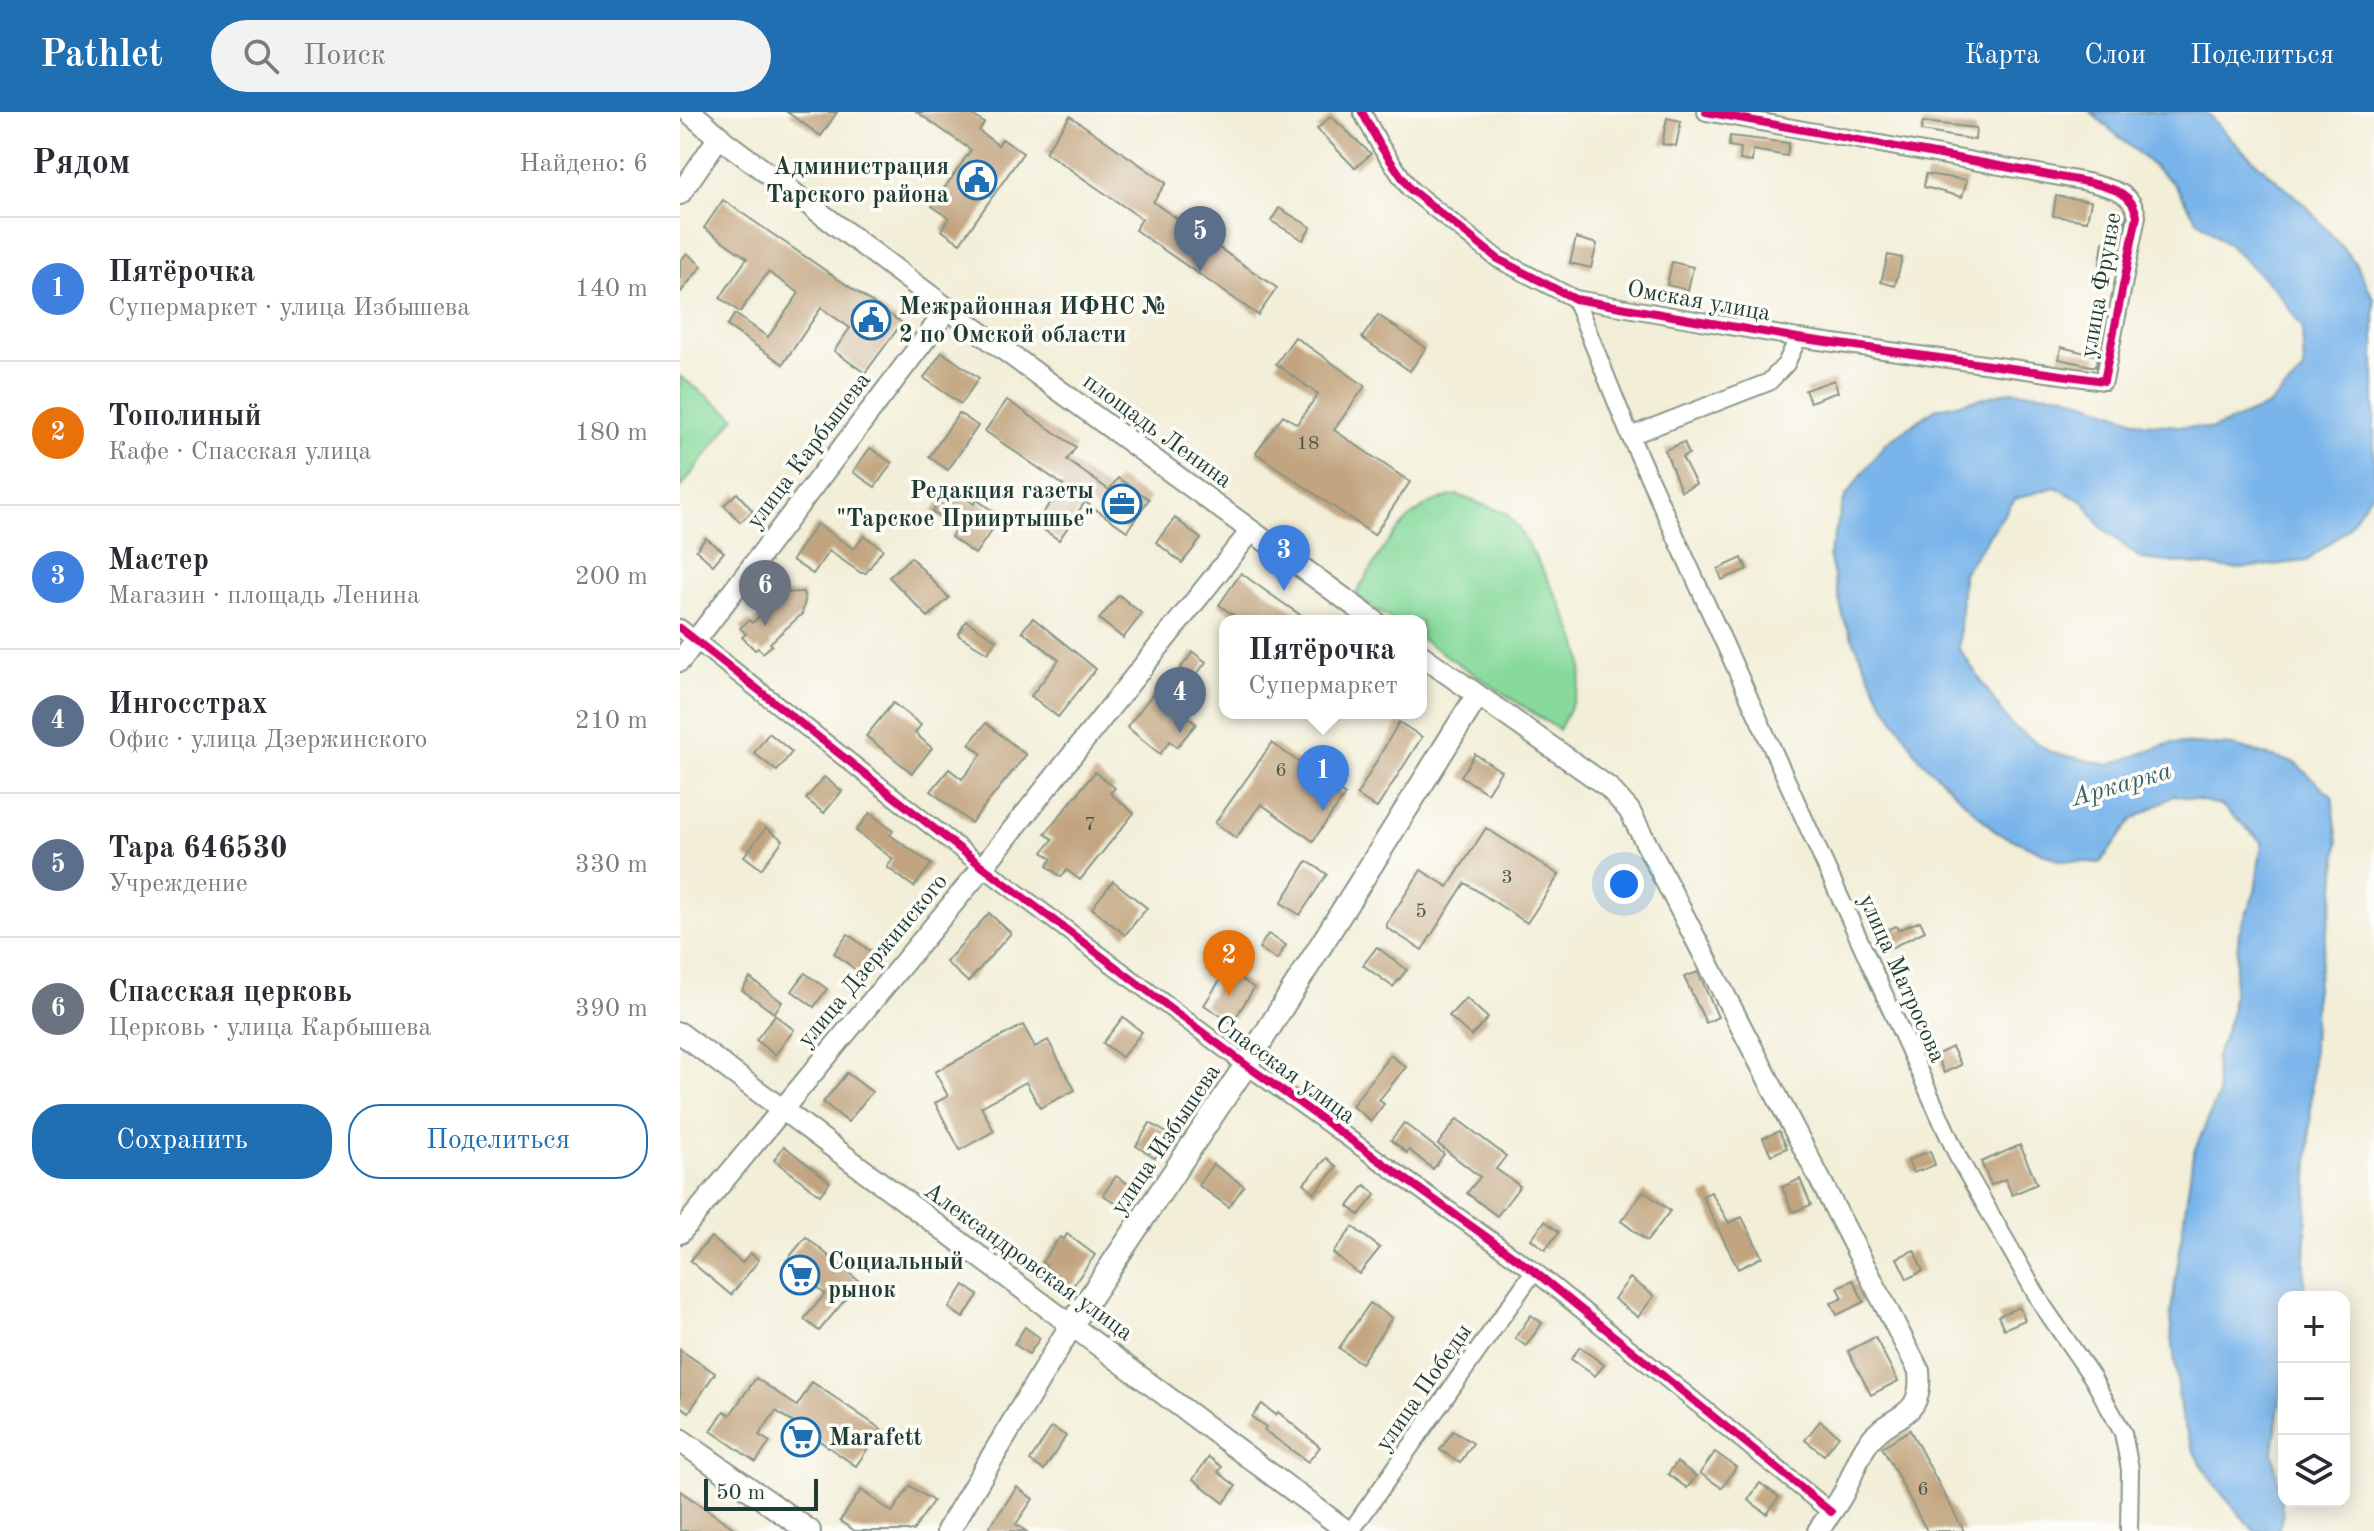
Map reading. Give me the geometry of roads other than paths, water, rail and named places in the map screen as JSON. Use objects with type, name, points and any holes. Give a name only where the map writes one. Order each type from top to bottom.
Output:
[{"type":"main road","points":[[690,112],[719,137]]},
{"type":"main road","name":"улица Избышева","points":[[948,1531],[1072,1324],[1246,1065],[1477,696]]},
{"type":"main road","points":[[680,1440],[809,1531]]},
{"type":"street","name":"Омская улица","points":[[1362,112],[1410,189],[1498,259],[1575,299],[1798,338],[2104,381]]},
{"type":"street","name":"улица Фрунзе","points":[[1706,112],[2087,182],[2122,192],[2134,204],[2137,216],[2104,381]]},
{"type":"street","points":[[680,194],[719,137]]},
{"type":"street","name":"площадь Ленина","points":[[719,137],[948,309],[1367,615]]},
{"type":"street","points":[[1575,299],[1630,436]]},
{"type":"street","name":"улица Карбышева","points":[[680,661],[688,634],[948,309]]},
{"type":"street","name":"Омская улица","points":[[1630,436],[1769,382],[1786,364],[1798,338]]},
{"type":"street","name":"улица Матросова","points":[[1630,436],[1959,1159],[2043,1306],[2092,1377],[2123,1433],[2130,1469],[2129,1531]]},
{"type":"street","name":"улица Дзержинского","points":[[680,1233],[983,867],[1251,531]]},
{"type":"street","name":"Спасская улица","points":[[688,634],[983,867],[1246,1065],[1534,1271],[1831,1512]]},
{"type":"street","points":[[1427,659],[1608,787],[1629,810],[1919,1371],[1921,1390],[1910,1410],[1866,1445],[1842,1496],[1818,1531]]},
{"type":"street","name":"Александровская улица","points":[[680,1033],[1349,1531]]},
{"type":"street","name":"улица Победы","points":[[1349,1531],[1534,1271]]},
{"type":"water","name":"Аркарка","points":[[2090,112],[2206,112],[2237,145],[2308,208],[2355,262],[2374,299],[2374,490],[2347,529],[2307,561],[2236,569],[2141,559],[2101,527],[2084,502],[2055,487],[2015,499],[1963,573],[1959,648],[2010,724],[2050,752],[2109,765],[2171,743],[2234,746],[2295,763],[2332,796],[2338,843],[2335,888],[2315,994],[2304,1289],[2278,1291],[2278,1414],[2273,1451],[2278,1507],[2282,1507],[2283,1515],[2278,1531],[2254,1531],[2215,1486],[2195,1454],[2181,1416],[2170,1319],[2193,1154],[2218,1096],[2215,1060],[2231,1015],[2239,932],[2255,892],[2262,842],[2221,805],[2175,795],[2132,820],[2100,863],[2058,860],[1996,832],[1920,759],[1880,697],[1844,620],[1829,555],[1845,497],[1885,444],[1935,409],[2012,391],[2066,395],[2143,423],[2212,429],[2268,406],[2304,371],[2302,327],[2275,289],[2197,220],[2174,184]]},
{"type":"place","name":"Администрация Тарского района","points":[[977,180]]},
{"type":"place","name":"Тара 646530","points":[[1200,272]]},
{"type":"place","name":"Межрайонная ИФНС № 2 по Омской области","points":[[871,320]]},
{"type":"place","name":"Редакция газеты \"Тарское Прииртышье\"","points":[[1122,504]]},
{"type":"place","name":"Мастер","points":[[1284,591]]},
{"type":"place","name":"Спасская церковь","points":[[765,626]]},
{"type":"place","name":"Ингосстрах","points":[[1180,733]]},
{"type":"place","name":"Пятёрочка","points":[[1323,811]]},
{"type":"place","name":"Тополиный","points":[[1229,996]]},
{"type":"place","name":"Социальный рынок","points":[[800,1275]]},
{"type":"place","name":"Marafett","points":[[801,1437]]}]
